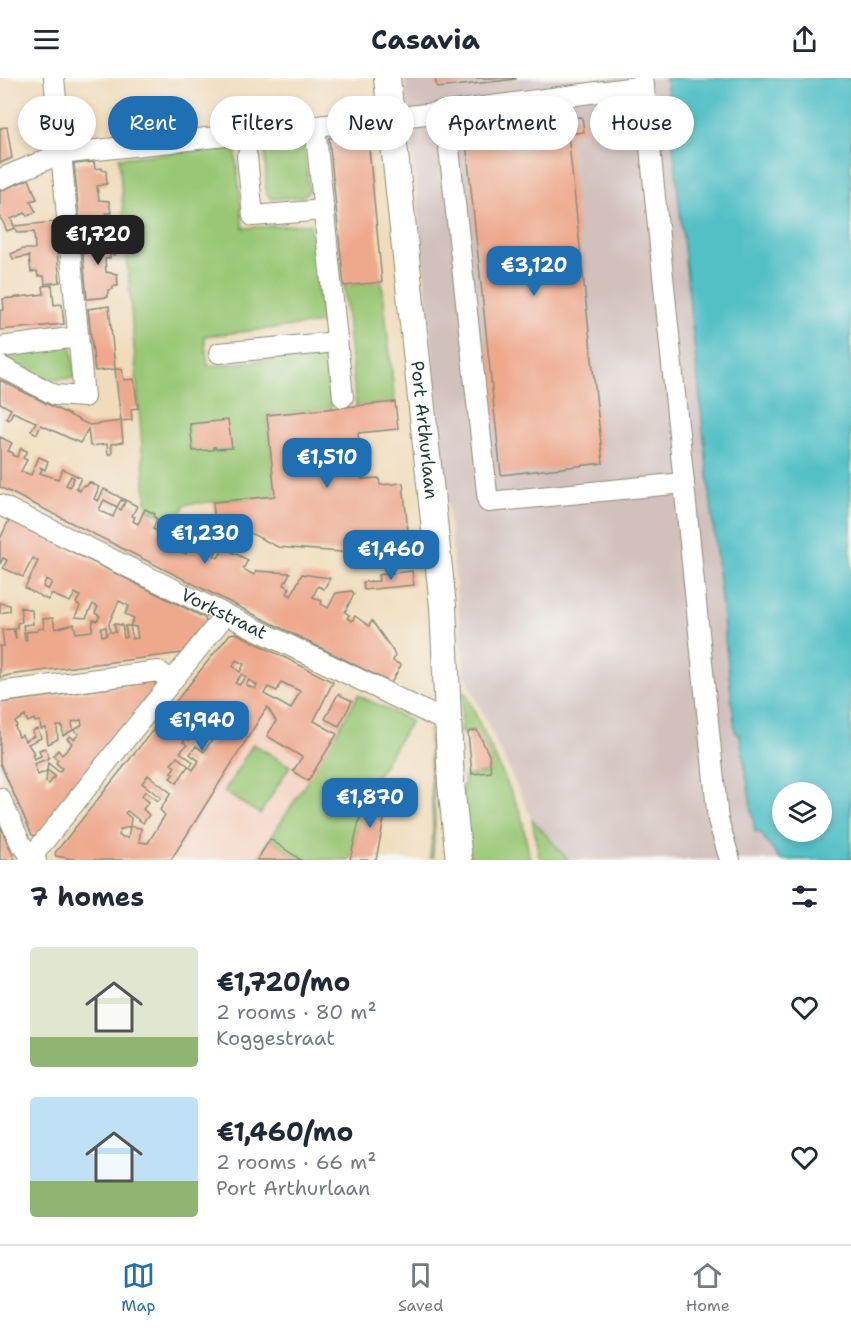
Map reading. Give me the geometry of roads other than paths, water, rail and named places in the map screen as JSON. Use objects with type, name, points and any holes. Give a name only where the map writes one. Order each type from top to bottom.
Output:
[{"type":"main road","name":"Port Arthurlaan","points":[[387,78],[389,96]]},
{"type":"main road","name":"Port Arthurlaan","points":[[395,150],[443,606],[451,784],[459,858]]},
{"type":"street","points":[[0,366],[56,395],[84,397],[54,78]]},
{"type":"street","points":[[551,96],[644,82],[718,820],[730,860]]},
{"type":"street","points":[[327,125],[315,126],[343,397]]},
{"type":"street","points":[[0,179],[60,154],[210,138]]},
{"type":"street","points":[[449,150],[488,502],[684,483]]},
{"type":"street","points":[[247,156],[253,216],[324,210]]},
{"type":"street","points":[[0,347],[78,337]]},
{"type":"street","points":[[219,353],[337,342]]},
{"type":"street","name":"Vorkstraat","points":[[0,505],[449,723]]},
{"type":"street","points":[[0,798],[21,844],[33,859],[225,615]]},
{"type":"street","points":[[0,693],[158,671],[172,681]]},
{"type":"water","points":[[666,78],[851,78],[851,860],[780,860],[759,831],[755,832],[740,736],[735,732],[674,150],[694,150],[694,96],[668,96]]}]
